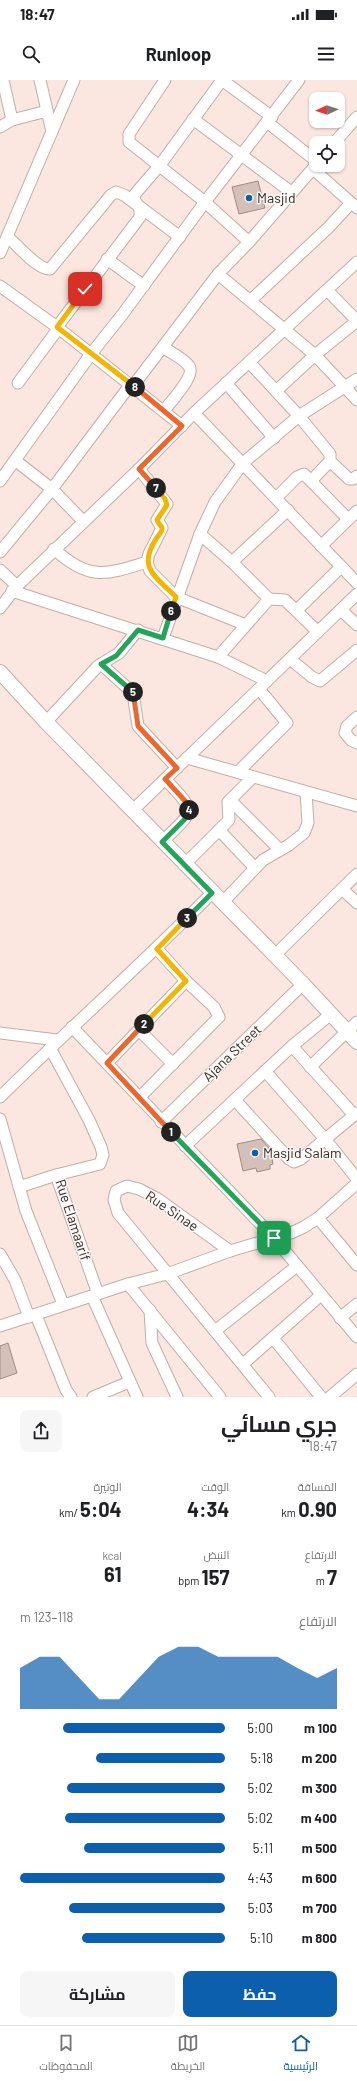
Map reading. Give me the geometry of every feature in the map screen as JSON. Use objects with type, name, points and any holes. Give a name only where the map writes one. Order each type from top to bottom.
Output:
[{"type":"main road","points":[[0,672],[46,722],[184,865],[331,1014],[354,1032]]},
{"type":"street","points":[[3,80],[12,120]]},
{"type":"street","points":[[40,80],[52,132]]},
{"type":"street","points":[[0,253],[74,80]]},
{"type":"street","points":[[165,80],[128,137],[132,145],[160,165],[205,202],[249,242]]},
{"type":"street","points":[[18,383],[107,259],[140,217],[139,207],[134,200],[134,196],[160,165],[222,80],[270,120],[309,159]]},
{"type":"street","points":[[0,481],[16,462],[90,354],[144,286],[205,202],[270,120],[299,80]]},
{"type":"street","points":[[0,127],[12,120],[47,111]]},
{"type":"street","points":[[340,136],[357,117]]},
{"type":"street","points":[[193,119],[291,192]]},
{"type":"street","points":[[0,552],[52,489],[218,274],[249,242],[309,172]]},
{"type":"street","points":[[251,300],[354,205],[322,172]]},
{"type":"street","points":[[8,237],[37,264],[45,269],[50,269],[112,193],[122,194],[180,237]]},
{"type":"street","points":[[107,259],[144,286]]},
{"type":"street","points":[[0,608],[15,589],[54,549],[139,469],[194,413],[357,262]]},
{"type":"street","points":[[218,274],[315,355],[357,400]]},
{"type":"street","points":[[0,286],[132,385],[182,426]]},
{"type":"street","points":[[276,391],[315,355],[357,321],[327,290]]},
{"type":"street","points":[[163,347],[187,364],[190,372],[188,380],[164,411]]},
{"type":"street","points":[[249,362],[299,416],[331,457],[330,461],[311,481]]},
{"type":"street","points":[[163,638],[176,597],[200,534],[215,502],[242,463],[299,416],[357,379]]},
{"type":"street","points":[[226,384],[274,438]]},
{"type":"street","points":[[194,413],[357,582]]},
{"type":"street","points":[[330,461],[349,479],[353,479],[357,476]]},
{"type":"street","points":[[16,462],[52,489],[83,521]]},
{"type":"street","points":[[139,469],[168,504],[157,520],[162,528],[152,546],[147,562],[150,571],[176,597],[246,625]]},
{"type":"street","points":[[276,498],[301,474],[305,475],[348,519]]},
{"type":"street","points":[[232,562],[288,510]]},
{"type":"street","points":[[321,546],[357,511]]},
{"type":"street","points":[[200,534],[232,562],[269,599],[285,600],[318,632]]},
{"type":"street","points":[[54,549],[78,568],[93,572],[116,571],[147,562]]},
{"type":"street","points":[[296,610],[341,567]]},
{"type":"street","points":[[0,570],[15,589],[218,657],[263,685],[287,723],[285,727],[238,772]]},
{"type":"street","points":[[132,811],[357,594]]},
{"type":"street","points":[[218,657],[269,599]]},
{"type":"street","points":[[341,610],[357,626]]},
{"type":"street","points":[[46,722],[101,664],[116,656],[138,630]]},
{"type":"street","points":[[290,659],[312,677],[320,680],[357,650]]},
{"type":"street","points":[[101,664],[133,693],[138,726],[177,768]]},
{"type":"street","points":[[357,717],[347,726],[345,731],[346,736],[357,743]]},
{"type":"street","points":[[187,758],[357,806]]},
{"type":"street","points":[[184,865],[229,819],[227,805],[230,800],[253,777]]},
{"type":"street","points":[[162,842],[187,817],[189,808],[187,803],[165,779]]},
{"type":"street","points":[[0,1097],[72,1027],[157,949],[268,856],[280,850],[301,835],[306,829],[308,823],[306,792]]},
{"type":"street","points":[[230,800],[280,850]]},
{"type":"street","points":[[219,830],[255,868]]},
{"type":"street","points":[[274,956],[357,874]]},
{"type":"street","points":[[342,889],[357,903]]},
{"type":"street","points":[[139,1098],[219,1017],[214,1007],[186,981],[157,949]]},
{"type":"street","points":[[107,1063],[186,981]]},
{"type":"street","name":"Ajana Street","points":[[161,1122],[303,984]]},
{"type":"street","points":[[185,1146],[292,1046],[331,1014]]},
{"type":"street","points":[[72,1027],[161,1122],[274,1238],[357,1337]]},
{"type":"street","points":[[139,1030],[173,1064]]},
{"type":"street","points":[[310,1067],[354,1032]]},
{"type":"street","points":[[2,1036],[54,1044]]},
{"type":"street","name":"Rue Elamaarif","points":[[54,1044],[101,1147],[103,1156],[100,1164],[56,1175],[95,1295],[129,1382],[137,1397]]},
{"type":"street","points":[[235,1100],[292,1162],[301,1159],[356,1114],[310,1067],[292,1046]]},
{"type":"street","points":[[265,1071],[325,1139],[357,1179]]},
{"type":"street","points":[[0,1119],[26,1211],[63,1304]]},
{"type":"street","points":[[19,1186],[56,1175]]},
{"type":"street","points":[[0,1326],[33,1316],[63,1304],[128,1284],[167,1274],[230,1251],[274,1238],[304,1227],[318,1218],[357,1183]]},
{"type":"street","name":"Rue Sinae","points":[[230,1251],[147,1193],[131,1186],[119,1188],[114,1196],[118,1213],[148,1247],[167,1274],[270,1397]]},
{"type":"street","points":[[318,1218],[355,1258]]},
{"type":"street","points":[[0,1254],[33,1316],[66,1390],[71,1397]]},
{"type":"street","points":[[215,1332],[297,1266]]},
{"type":"street","points":[[128,1284],[220,1397]]},
{"type":"street","points":[[243,1364],[321,1295]]},
{"type":"street","points":[[340,1318],[357,1304]]},
{"type":"street","points":[[150,1310],[152,1343],[176,1397]]},
{"type":"street","points":[[273,1338],[322,1397]]},
{"type":"street","points":[[330,1397],[357,1374]]},
{"type":"street","points":[[93,1397],[129,1382]]},
{"type":"building","name":"Masjid","points":[[258,181],[265,208],[239,214],[232,187]]},
{"type":"building","name":"Masjid Salam","points":[[261,1139],[270,1149],[273,1164],[270,1165],[270,1169],[257,1172],[256,1168],[243,1171],[237,1144]]},
{"type":"building","points":[[8,1343],[17,1373],[0,1379],[0,1346]]},
{"type":"place","name":"Masjid","points":[[249,198]]},
{"type":"place","name":"Masjid Salam","points":[[255,1153]]},
{"type":"route","points":[[85,289],[57,327],[182,426],[139,469],[168,504],[167,508],[157,520],[162,528],[152,546],[147,562],[150,571],[176,597],[163,638],[138,630],[128,644],[113,659],[101,664],[133,693],[135,697],[136,723],[177,768],[165,779],[187,803],[189,811],[187,817],[162,842],[212,893],[157,949],[186,981],[107,1063],[161,1122],[274,1238]]}]
